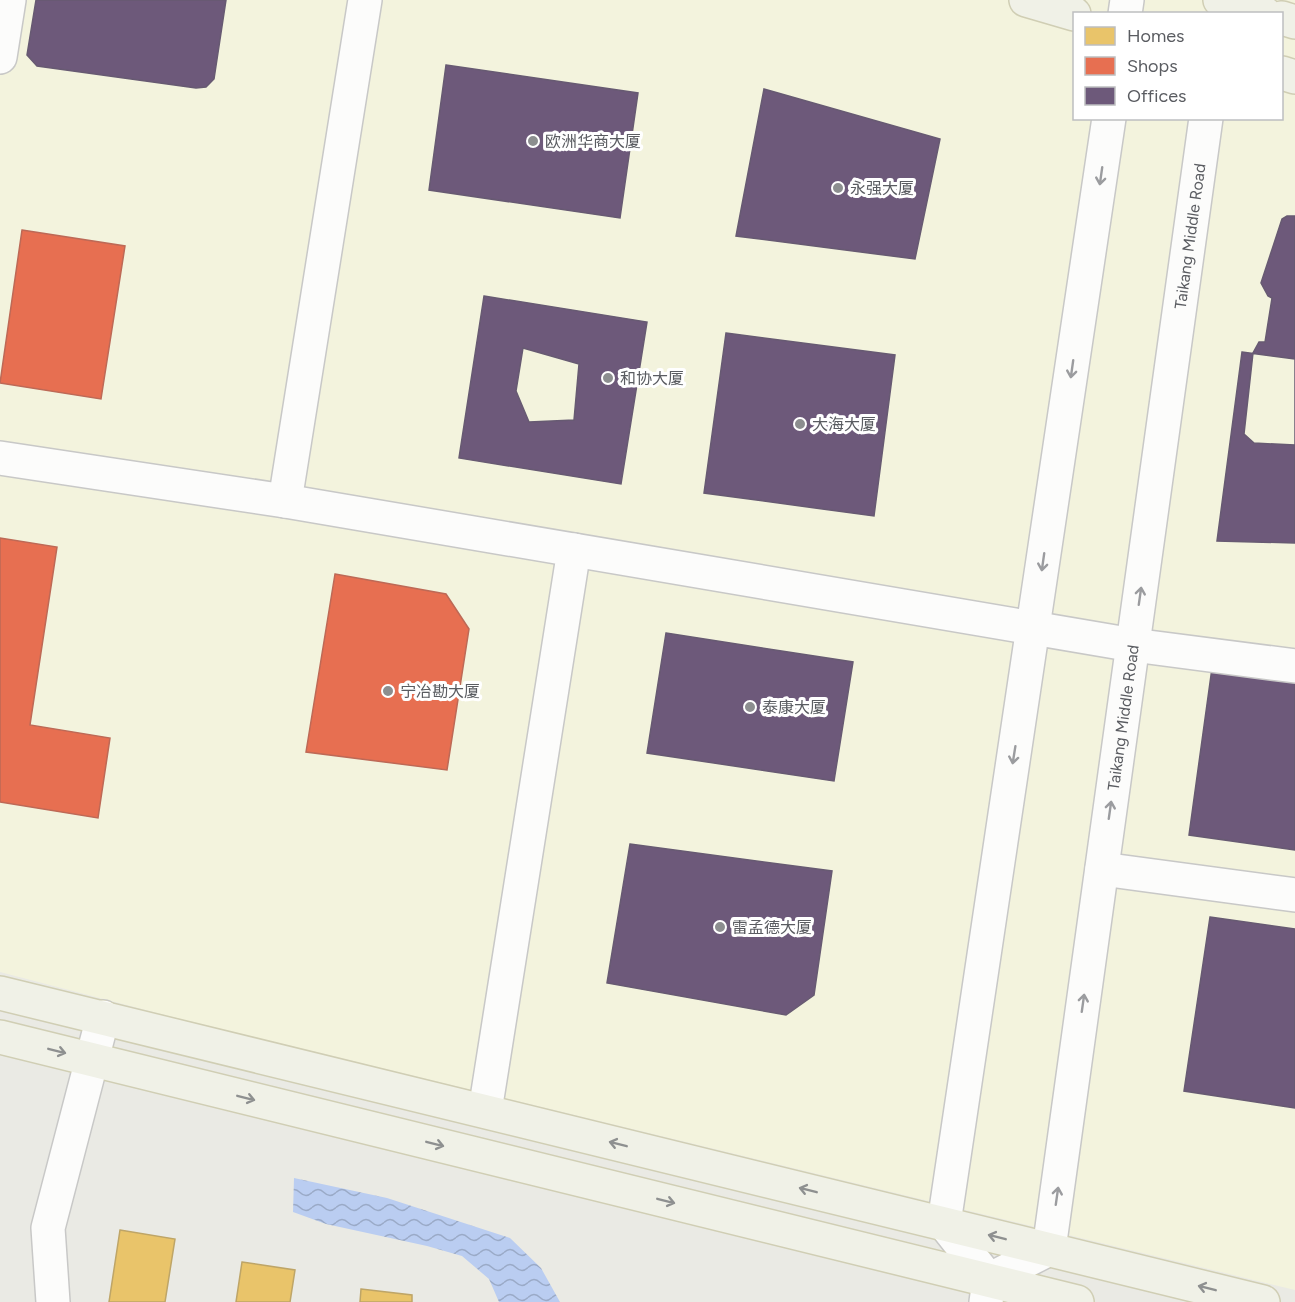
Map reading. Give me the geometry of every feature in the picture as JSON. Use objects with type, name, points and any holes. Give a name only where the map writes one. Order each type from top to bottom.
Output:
[{"type":"main road","points":[[1026,0],[1073,14]]},
{"type":"main road","points":[[1222,0],[1259,12]]},
{"type":"main road","points":[[0,993],[1263,1302]]},
{"type":"main road","points":[[0,1037],[987,1291],[1077,1302]]},
{"type":"street","points":[[0,57],[9,0]]},
{"type":"street","points":[[285,501],[365,0]]},
{"type":"street","points":[[1049,1249],[987,1291],[944,1223],[1109,120]]},
{"type":"street","name":"Taikang Middle Road","points":[[1049,1249],[1206,120]]},
{"type":"street","points":[[0,458],[285,501],[1133,645],[1295,666]]},
{"type":"street","points":[[485,1111],[574,550]]},
{"type":"street","points":[[1102,869],[1295,895]]},
{"type":"street","points":[[53,1302],[48,1227],[103,1017]]},
{"type":"shaded area","points":[[0,0],[1295,0],[1295,1290],[188,1021],[0,972]]},
{"type":"water","points":[[294,1178],[387,1198],[510,1238],[541,1268],[560,1302],[499,1302],[489,1279],[462,1256],[326,1224],[293,1212]]},
{"type":"building: Homes","points":[[120,1230],[175,1239],[165,1302],[109,1302]]},
{"type":"building: Homes","points":[[242,1262],[295,1270],[290,1302],[236,1302]]},
{"type":"building: Homes","points":[[361,1289],[412,1295],[412,1302],[360,1302]]},
{"type":"building: Shops","points":[[22,230],[125,246],[101,399],[0,383]]},
{"type":"building: Shops","points":[[0,538],[57,547],[30,725],[110,738],[98,818],[0,802]]},
{"type":"building: Shops","name":"宁冶勘大厦","points":[[335,574],[446,594],[469,629],[447,770],[306,752]]},
{"type":"building: Offices","points":[[36,0],[226,0],[214,79],[206,87],[196,88],[37,66],[27,55]]},
{"type":"building: Offices","name":"欧洲华商大厦","points":[[446,65],[638,93],[620,218],[429,190]]},
{"type":"building: Offices","name":"永强大厦","points":[[764,89],[940,139],[915,259],[736,236]]},
{"type":"building: Offices","points":[[1295,216],[1295,445],[1254,443],[1244,434],[1253,353],[1259,342],[1265,342],[1272,298],[1268,296],[1261,283],[1282,219]]},
{"type":"building: Offices","name":"和协大厦","points":[[484,296],[647,322],[621,484],[459,458]],"holes":[[[523,348],[579,364],[574,420],[529,422],[516,391]]]},
{"type":"building: Offices","name":"大海大厦","points":[[726,333],[895,355],[874,516],[704,493]]},
{"type":"building: Offices","points":[[1242,352],[1295,359],[1295,543],[1217,541]]},
{"type":"building: Offices","name":"泰康大厦","points":[[666,633],[853,662],[834,781],[647,753]]},
{"type":"building: Offices","points":[[1212,668],[1295,680],[1295,850],[1189,835]]},
{"type":"building: Offices","name":"雷孟德大厦","points":[[630,844],[832,871],[814,995],[786,1015],[607,983]]},
{"type":"building: Offices","points":[[1210,917],[1295,929],[1295,1108],[1184,1091]]},
{"type":"place","name":"欧洲华商大厦","points":[[533,141]]},
{"type":"place","name":"永强大厦","points":[[838,188]]},
{"type":"place","name":"和协大厦","points":[[608,378]]},
{"type":"place","name":"大海大厦","points":[[800,424]]},
{"type":"place","name":"宁冶勘大厦","points":[[388,691]]},
{"type":"place","name":"泰康大厦","points":[[750,707]]},
{"type":"place","name":"雷孟德大厦","points":[[720,927]]}]
